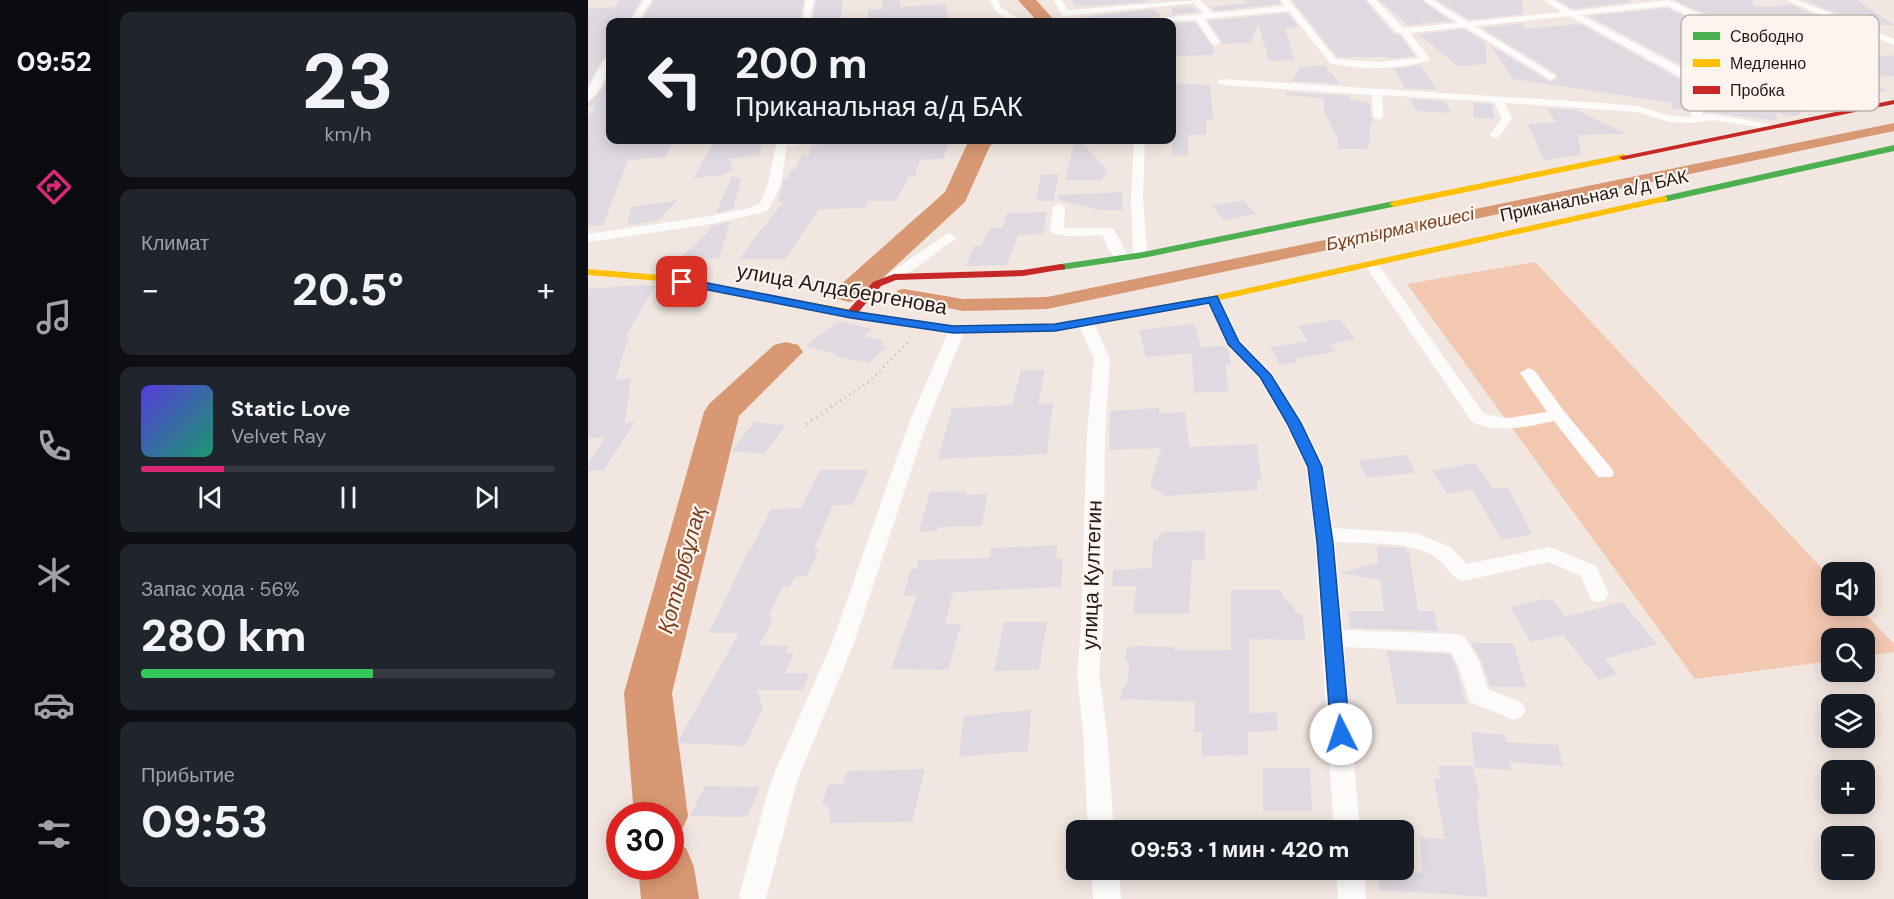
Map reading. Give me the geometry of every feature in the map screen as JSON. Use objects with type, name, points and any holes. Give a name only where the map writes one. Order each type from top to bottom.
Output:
[{"type":"main road","points":[[1879,105],[1894,102]]},
{"type":"main road","points":[[851,314],[877,285],[892,278],[919,274],[1023,273],[1123,259],[1845,111]]},
{"type":"main road","name":"Приканальная а/д БАК","points":[[1055,328],[1213,299],[1894,148]]},
{"type":"main road","name":"улица Алдабергенова","points":[[588,272],[660,278],[851,314],[957,330],[1055,328]]},
{"type":"street","points":[[637,18],[648,0]]},
{"type":"street","points":[[807,18],[810,0]]},
{"type":"street","points":[[994,0],[997,9],[1013,18]]},
{"type":"street","points":[[1057,0],[1065,14],[1192,1],[1212,17]]},
{"type":"street","points":[[1285,0],[1330,58],[1343,69],[1425,59],[1404,31]]},
{"type":"street","points":[[1371,0],[1399,30],[1404,31],[1665,2],[1694,15]]},
{"type":"street","points":[[1427,0],[1551,77]]},
{"type":"street","points":[[1547,0],[1681,72]]},
{"type":"street","points":[[1790,0],[1827,15]]},
{"type":"street","points":[[1176,20],[1292,8]]},
{"type":"street","points":[[1199,18],[1215,42]]},
{"type":"street","points":[[1879,36],[1894,42]]},
{"type":"street","points":[[588,98],[606,66]]},
{"type":"street","points":[[1222,82],[1638,109],[1670,119],[1713,117],[1767,127]]},
{"type":"street","points":[[1377,93],[1378,117]]},
{"type":"street","points":[[1495,135],[1507,119],[1498,100]]},
{"type":"street","points":[[1695,111],[1698,119]]},
{"type":"street","points":[[588,238],[738,216],[763,208],[770,198],[781,144]]},
{"type":"street","points":[[1139,144],[1137,198],[1140,252],[1143,255]]},
{"type":"street","points":[[1059,207],[1057,230],[1107,231],[1115,249],[1123,259]]},
{"type":"street","points":[[892,278],[949,237]]},
{"type":"street","points":[[1371,264],[1478,418],[1488,424],[1506,424],[1558,416]]},
{"type":"street","points":[[1213,299],[1234,344],[1265,375],[1294,423],[1315,467],[1324,534],[1346,820]]},
{"type":"street","name":"улица Култегин","points":[[1085,322],[1102,358],[1096,433],[1092,618],[1088,674],[1095,732],[1100,820]]},
{"type":"street","points":[[753,895],[784,781],[843,643],[918,423],[957,330]]},
{"type":"street","points":[[1528,374],[1558,416],[1605,473]]},
{"type":"street","points":[[1324,534],[1416,540],[1443,552],[1463,573],[1550,554],[1589,571],[1598,594]]},
{"type":"street","points":[[1333,638],[1457,643],[1468,661],[1478,695],[1514,710]]},
{"type":"street","points":[[1106,880],[1107,899]]},
{"type":"street","points":[[1351,880],[1352,899]]},
{"type":"path","points":[[806,424],[870,381],[926,326]]},
{"type":"shaded area","points":[[1535,262],[1821,567],[1821,616],[1867,616],[1894,644],[1894,652],[1875,655],[1875,628],[1821,628],[1821,662],[1695,679],[1407,284]]},
{"type":"building","points":[[620,0],[641,0],[630,18],[606,18],[606,56],[588,84],[588,9],[615,7]]},
{"type":"building","points":[[654,0],[804,0],[801,18],[643,18]]},
{"type":"building","points":[[816,0],[843,0],[841,18],[813,18]]},
{"type":"building","points":[[882,0],[900,0],[900,7],[946,4],[948,18],[868,18],[868,10],[883,9]]},
{"type":"building","points":[[1071,0],[1146,0],[1147,2],[1076,7]]},
{"type":"building","points":[[1245,0],[1279,0],[1281,4],[1214,11],[1210,7],[1248,3]]},
{"type":"building","points":[[1292,0],[1365,0],[1394,34],[1400,35],[1415,56],[1389,59],[1388,57],[1337,57]]},
{"type":"building","points":[[1379,0],[1421,0],[1451,21],[1408,25]]},
{"type":"building","points":[[1437,0],[1522,0],[1523,14],[1469,20]]},
{"type":"building","points":[[1558,0],[1628,0],[1632,2],[1573,9]]},
{"type":"building","points":[[1674,0],[1754,0],[1753,6],[1773,7],[1790,4],[1816,15],[1707,15]]},
{"type":"building","points":[[1857,0],[1894,25],[1879,25],[1879,15],[1840,15],[1806,1]]},
{"type":"building","points":[[1191,6],[1199,12],[1172,15],[1172,8]]},
{"type":"building","points":[[1667,8],[1682,15],[1681,65],[1589,16]]},
{"type":"building","points":[[1154,9],[1160,16],[1148,18],[1082,17]]},
{"type":"building","points":[[1288,13],[1299,27],[1285,28],[1294,60],[1269,61],[1258,24],[1251,43],[1221,44],[1222,41],[1208,21]]},
{"type":"building","points":[[1195,22],[1213,47],[1213,55],[1176,56],[1176,23]]},
{"type":"building","points":[[1524,23],[1524,29],[1580,24],[1681,80],[1681,109],[1670,108],[1674,103],[1513,79],[1490,45],[1550,82],[1558,77],[1482,28]]},
{"type":"building","points":[[1464,29],[1485,42],[1487,64],[1457,66],[1419,34]]},
{"type":"building","points":[[1894,55],[1894,76],[1879,77],[1879,57]]},
{"type":"building","points":[[1325,65],[1340,84],[1292,81],[1300,67]]},
{"type":"building","points":[[1420,65],[1437,90],[1405,88],[1394,69]]},
{"type":"building","points":[[606,79],[606,144],[671,144],[666,157],[628,160],[603,225],[588,226],[588,116],[596,105],[588,106],[588,103],[602,89]]},
{"type":"building","points":[[1176,83],[1210,85],[1213,119],[1206,119],[1206,135],[1188,135],[1188,155],[1172,156],[1172,144],[1176,144]]},
{"type":"building","points":[[1287,92],[1348,96],[1352,100],[1370,103],[1373,120],[1369,131],[1368,149],[1338,149],[1338,140],[1325,116],[1323,98],[1285,95]]},
{"type":"building","points":[[1411,99],[1444,101],[1452,113],[1417,111]]},
{"type":"building","points":[[1473,103],[1492,104],[1494,119],[1474,118]]},
{"type":"building","points":[[1546,108],[1576,110],[1627,134],[1578,135],[1581,155],[1544,160],[1528,124],[1556,122]]},
{"type":"building","points":[[1801,111],[1799,115],[1792,116],[1776,113],[1778,119],[1774,120],[1704,112]]},
{"type":"building","points":[[713,144],[762,144],[759,155],[729,159],[733,169],[723,175],[693,178]]},
{"type":"building","points":[[825,144],[949,144],[943,159],[920,160],[915,176],[909,176],[896,201],[867,201],[866,208],[819,209],[785,259],[739,259],[784,201],[778,201],[784,179],[788,179],[791,170],[794,170],[802,155],[809,155],[812,146]]},
{"type":"building","points":[[1074,144],[1083,144],[1108,171],[1101,180],[1065,180]]},
{"type":"building","points":[[1059,174],[1053,201],[1036,201],[1041,175]]},
{"type":"building","points":[[732,176],[741,179],[733,209],[716,213]]},
{"type":"building","points":[[1122,192],[1123,210],[1100,210],[1058,200],[1058,195]]},
{"type":"building","points":[[678,200],[658,221],[627,225],[632,207]]},
{"type":"building","points":[[1243,200],[1256,214],[1224,220],[1212,206]]},
{"type":"building","points":[[1047,212],[1043,234],[1018,235],[1007,265],[966,266],[974,246],[981,246],[990,228],[1002,228],[1007,213]]},
{"type":"building","points":[[730,222],[719,259],[681,257],[708,232],[711,226]]},
{"type":"building","points":[[655,286],[626,336],[629,336],[615,380],[631,378],[625,423],[635,422],[604,470],[588,471],[588,464],[605,437],[588,439],[588,289]]},
{"type":"building","points":[[1340,319],[1355,339],[1330,344],[1336,351],[1295,359],[1297,362],[1280,365],[1271,347],[1308,341],[1298,326]]},
{"type":"building","points":[[838,321],[872,329],[864,336],[883,340],[881,345],[887,346],[869,363],[834,356],[837,354],[806,346]]},
{"type":"building","points":[[1194,324],[1201,347],[1225,346],[1229,351],[1231,365],[1226,365],[1228,391],[1194,393],[1192,353],[1146,357],[1139,330]]},
{"type":"building","points":[[1021,370],[1045,370],[1038,404],[1053,403],[1047,454],[938,459],[952,408],[1012,405]]},
{"type":"building","points":[[1159,408],[1159,413],[1185,412],[1189,447],[1257,444],[1261,479],[1256,479],[1258,490],[1165,496],[1150,485],[1161,448],[1109,450],[1110,411]]},
{"type":"building","points":[[754,422],[786,425],[764,454],[731,451]]},
{"type":"building","points":[[1407,455],[1415,473],[1366,478],[1359,460]]},
{"type":"building","points":[[1475,463],[1493,489],[1508,487],[1532,534],[1502,540],[1472,489],[1447,494],[1432,471]]},
{"type":"building","points":[[820,470],[868,470],[853,505],[833,505],[814,549],[819,549],[807,576],[795,577],[790,587],[782,587],[769,616],[773,620],[759,645],[789,646],[786,653],[794,653],[785,673],[809,673],[803,690],[757,690],[763,708],[745,746],[677,743],[739,633],[709,633],[749,550],[771,509],[801,508]]},
{"type":"building","points":[[966,491],[965,495],[988,494],[981,526],[940,527],[936,531],[919,532],[930,492]]},
{"type":"building","points":[[1205,531],[1205,559],[1192,560],[1189,614],[1133,614],[1136,586],[1112,586],[1113,570],[1152,568],[1153,539],[1158,539],[1158,535],[1164,532]]},
{"type":"building","points":[[1057,545],[1056,559],[1063,558],[1061,587],[953,592],[945,624],[961,624],[948,670],[891,669],[917,595],[903,596],[911,569],[916,569],[919,560],[989,558],[991,548]]},
{"type":"building","points":[[1377,547],[1404,548],[1409,553],[1418,611],[1434,611],[1438,631],[1350,628],[1348,611],[1384,611],[1380,580],[1340,573],[1378,563]]},
{"type":"building","points":[[1231,590],[1281,590],[1285,600],[1293,605],[1296,613],[1303,615],[1305,640],[1249,639],[1249,713],[1276,712],[1278,731],[1248,732],[1248,755],[1202,756],[1202,732],[1194,732],[1195,702],[1120,699],[1124,686],[1127,685],[1129,664],[1125,658],[1127,648],[1135,646],[1174,647],[1174,650],[1231,650]]},
{"type":"building","points":[[1544,599],[1554,601],[1565,617],[1622,602],[1657,644],[1605,659],[1617,674],[1599,680],[1563,635],[1531,642],[1510,607]]},
{"type":"building","points":[[1004,622],[1047,622],[1039,670],[994,671]]},
{"type":"building","points":[[1471,643],[1513,643],[1526,687],[1490,687],[1481,660]]},
{"type":"building","points":[[1387,651],[1450,654],[1466,704],[1397,704]]},
{"type":"building","points":[[1031,710],[1028,751],[959,757],[964,716]]},
{"type":"building","points":[[1471,732],[1506,735],[1507,742],[1558,745],[1563,766],[1509,762],[1511,770],[1475,768]]},
{"type":"building","points":[[1438,766],[1473,766],[1480,801],[1476,801],[1488,897],[1379,890],[1378,880],[1414,880],[1414,872],[1422,873],[1420,837],[1445,839],[1434,779],[1440,779]]},
{"type":"building","points":[[1263,768],[1310,768],[1312,811],[1263,811]]},
{"type":"building","points":[[925,769],[912,822],[831,823],[828,806],[822,803],[829,784],[843,784],[847,771]]},
{"type":"building","points":[[705,786],[760,787],[747,817],[690,816]]},
{"type":"waterway","name":"Қотырбұлақ","points":[[1027,0],[1043,18]]},
{"type":"waterway","name":"Бұқтырма көшесі","points":[[904,294],[963,305],[1047,303],[1894,127]]},
{"type":"waterway","name":"Қотырбұлақ","points":[[849,293],[956,196],[979,144]]},
{"type":"waterway","name":"Қотырбұлақ","points":[[660,802],[648,693],[722,412],[786,352]]},
{"type":"waterway","name":"Қотырбұлақ","points":[[668,880],[670,899]]},
{"type":"traffic: fast","points":[[1664,199],[1894,148]]},
{"type":"traffic: fast","points":[[1061,267],[1143,255],[1394,204]]},
{"type":"traffic: fast","points":[[897,321],[953,330],[1055,328],[1207,300]]},
{"type":"traffic: slow","points":[[1394,204],[1623,157]]},
{"type":"traffic: slow","points":[[1207,300],[1664,199]]},
{"type":"traffic: slow","points":[[588,272],[660,278],[897,321]]},
{"type":"traffic: jam","points":[[1879,105],[1894,102]]},
{"type":"traffic: jam","points":[[1623,157],[1850,111]]},
{"type":"traffic: jam","points":[[851,314],[877,284],[894,277],[1023,273],[1061,267]]},
{"type":"route","points":[[682,282],[851,314],[953,330],[1055,328],[1213,299],[1234,344],[1265,375],[1294,423],[1315,467],[1325,543],[1341,734]]}]
